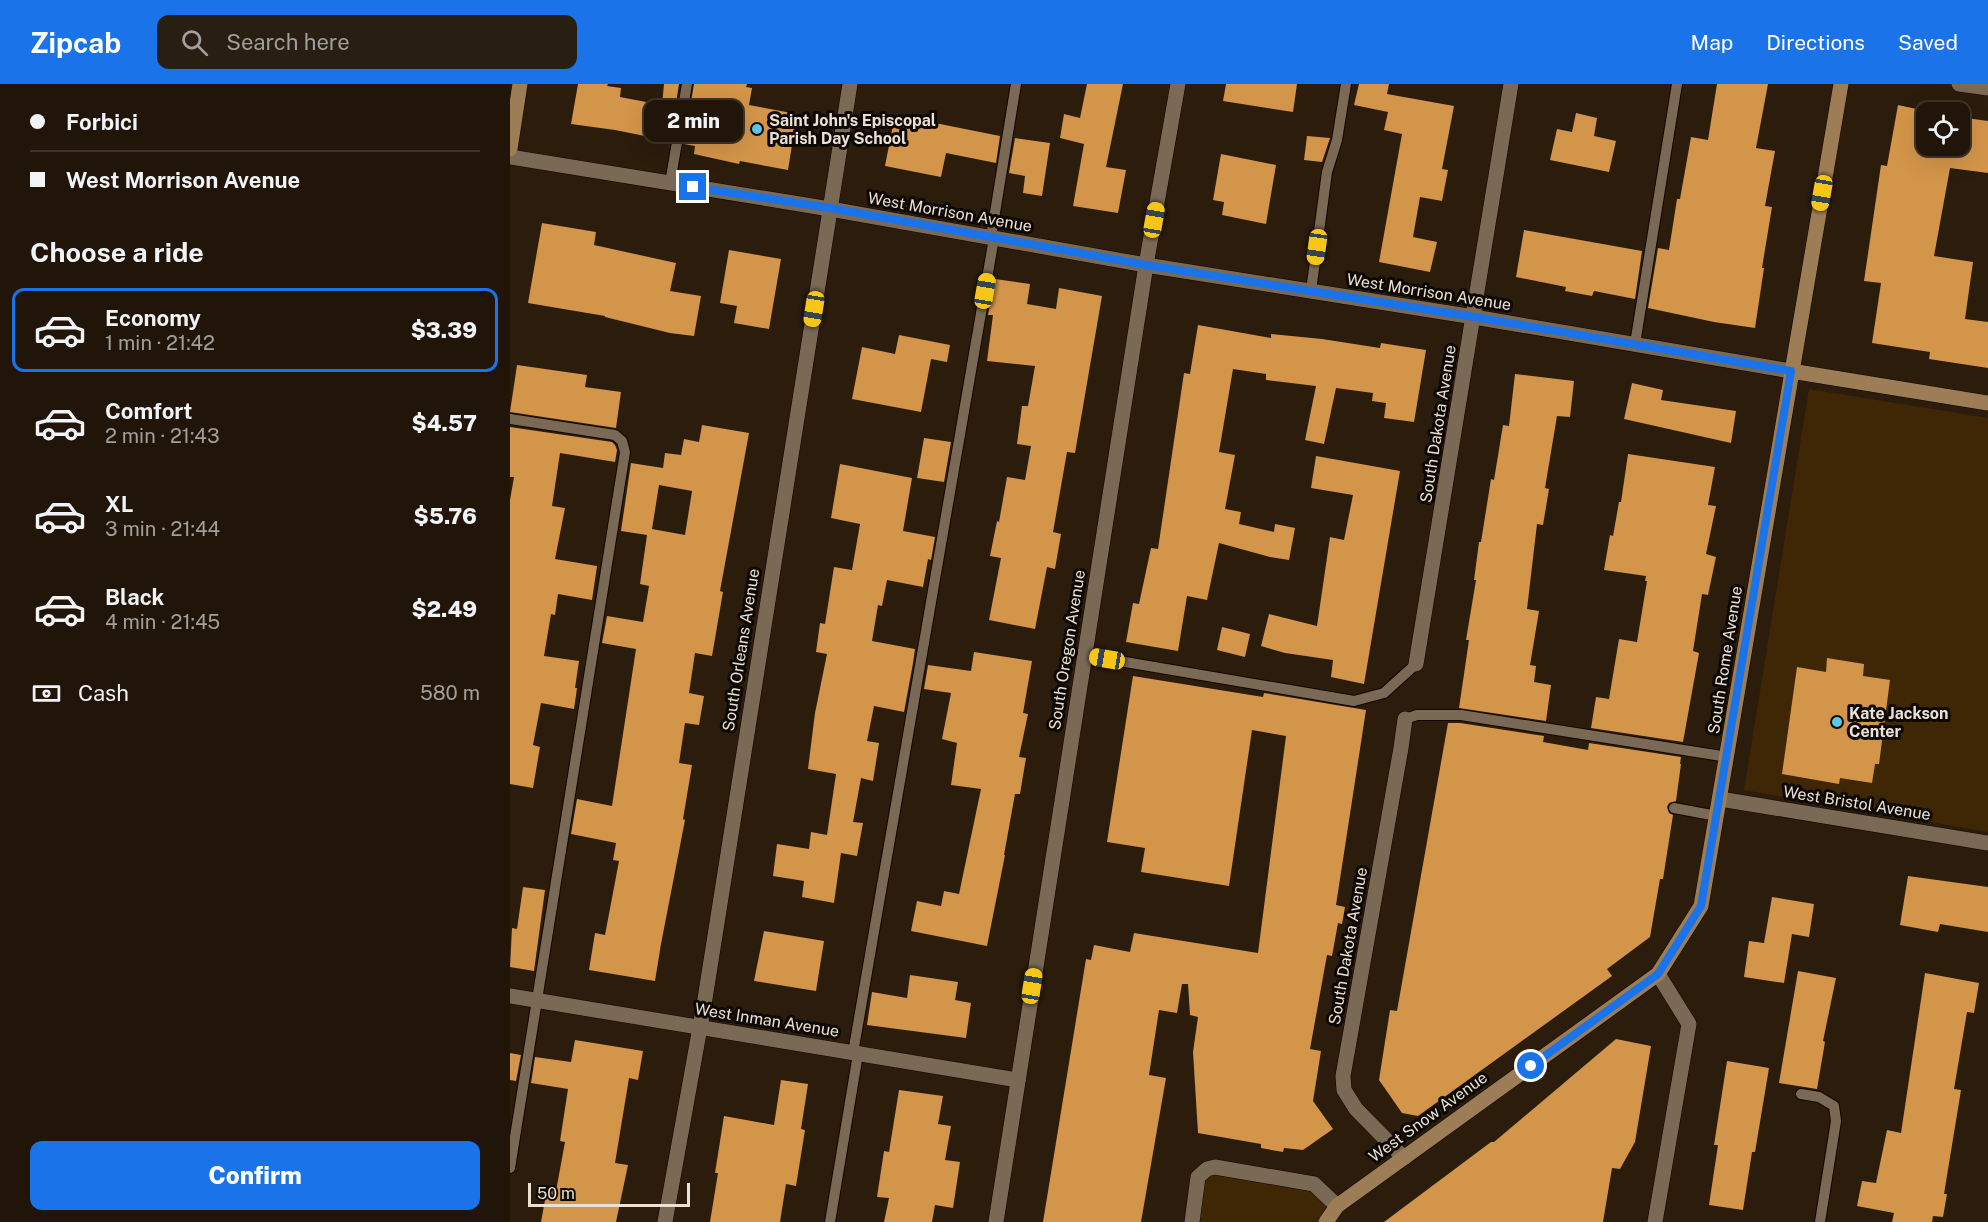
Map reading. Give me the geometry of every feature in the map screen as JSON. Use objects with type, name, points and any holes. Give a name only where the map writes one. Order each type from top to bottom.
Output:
[{"type":"street","points":[[510,149],[520,84]]},
{"type":"street","name":"South Orleans Avenue","points":[[665,1222],[699,1027],[850,84]]},
{"type":"street","name":"South Oregon Avenue","points":[[996,1222],[1146,265],[1178,84]]},
{"type":"street","name":"South Dakota Avenue","points":[[1416,664],[1511,84]]},
{"type":"street","name":"South Rome Avenue","points":[[1658,974],[1701,906],[1841,84]]},
{"type":"street","points":[[1959,84],[1988,88]]},
{"type":"street","name":"West Morrison Avenue","points":[[510,157],[830,208],[1146,265],[1474,317],[1988,404]]},
{"type":"street","name":"South Dakota Avenue","points":[[1404,1158],[1356,1109],[1344,1090],[1342,1076],[1405,719]]},
{"type":"street","name":"West Bristol Avenue","points":[[1720,799],[1988,843]]},
{"type":"street","points":[[1655,1222],[1689,1024],[1658,974]]},
{"type":"street","name":"West Snow Avenue","points":[[1337,1206],[1658,974]]},
{"type":"street","name":"West Inman Avenue","points":[[510,996],[1017,1080]]},
{"type":"street","points":[[1192,1222],[1198,1177],[1207,1169],[1215,1167],[1314,1184],[1337,1206],[1326,1222]]},
{"type":"lane","points":[[670,183],[687,84]]},
{"type":"lane","points":[[830,1222],[1016,84]]},
{"type":"lane","points":[[1311,291],[1327,172],[1337,140],[1346,84]]},
{"type":"lane","points":[[1635,344],[1677,84]]},
{"type":"lane","points":[[510,419],[615,435],[622,441],[625,452],[510,1168]]},
{"type":"lane","points":[[1084,655],[1354,701],[1383,693],[1416,664]]},
{"type":"lane","points":[[1405,719],[1417,715],[1461,715],[1728,757]]},
{"type":"lane","points":[[1674,808],[1717,816]]},
{"type":"lane","points":[[1801,1094],[1819,1097],[1834,1106],[1836,1121],[1820,1222]]},
{"type":"shaded area","points":[[1809,389],[1988,418],[1988,832],[1744,790]]},
{"type":"shaded area","points":[[1210,1174],[1316,1185],[1330,1206],[1319,1222],[1195,1222],[1201,1181]]},
{"type":"building","points":[[578,84],[608,84],[607,86],[621,88],[620,97],[662,105],[664,84],[679,84],[670,141],[571,124]]},
{"type":"building","points":[[694,84],[747,84],[746,87],[752,88],[749,105],[797,114],[788,170],[740,161],[739,164],[694,154],[695,146],[684,144]]},
{"type":"building","points":[[1087,84],[1123,84],[1106,167],[1126,170],[1118,213],[1073,206],[1084,144],[1060,138],[1064,114],[1080,118]]},
{"type":"building","points":[[1226,84],[1297,84],[1293,112],[1223,101]]},
{"type":"building","points":[[1359,84],[1389,84],[1387,94],[1454,106],[1442,169],[1448,170],[1442,201],[1420,197],[1413,237],[1437,242],[1430,272],[1379,262],[1402,134],[1384,130],[1388,112],[1354,105]]},
{"type":"building","points":[[1717,84],[1768,84],[1756,148],[1775,151],[1765,206],[1772,207],[1755,328],[1648,308],[1658,248],[1669,250],[1677,199],[1680,199],[1691,137],[1708,140]]},
{"type":"building","points":[[1898,105],[1916,109],[1916,156],[1970,156],[1970,119],[1988,121],[1988,173],[1950,168],[1934,256],[1973,262],[1965,319],[1988,322],[1988,368],[1929,359],[1930,352],[1872,343],[1881,283],[1864,281],[1881,165],[1887,166]]},
{"type":"building","points":[[1576,113],[1597,118],[1594,136],[1616,141],[1609,172],[1550,160],[1557,129],[1572,132]]},
{"type":"building","points":[[895,115],[1000,136],[996,163],[946,153],[941,177],[885,166]]},
{"type":"building","points":[[1307,136],[1330,138],[1322,162],[1304,160]]},
{"type":"building","points":[[1015,138],[1050,143],[1042,196],[1023,193],[1025,176],[1009,173]]},
{"type":"building","points":[[1221,154],[1276,165],[1266,224],[1222,215],[1224,202],[1213,200]]},
{"type":"building","points":[[542,223],[596,232],[594,245],[676,263],[670,291],[701,296],[694,336],[670,333],[605,316],[528,303]]},
{"type":"building","points":[[1524,230],[1642,251],[1635,299],[1594,291],[1592,296],[1565,291],[1566,287],[1516,277]]},
{"type":"building","points":[[729,250],[781,259],[769,329],[734,323],[737,306],[720,303]]},
{"type":"building","points":[[995,279],[1030,284],[1027,304],[1056,309],[1059,288],[1102,296],[1075,453],[1067,452],[1053,532],[1061,534],[1055,569],[1047,567],[1035,629],[989,620],[1001,558],[990,556],[1007,477],[1025,480],[1031,446],[1017,444],[1022,406],[1028,406],[1035,366],[987,361],[993,315],[988,315]]},
{"type":"building","points":[[1198,325],[1271,338],[1271,334],[1380,348],[1381,343],[1426,350],[1414,422],[1384,418],[1386,403],[1372,401],[1373,393],[1336,388],[1324,444],[1305,440],[1316,386],[1266,380],[1266,374],[1233,369],[1219,452],[1235,455],[1225,509],[1241,512],[1239,524],[1274,532],[1275,524],[1295,528],[1289,560],[1219,543],[1207,600],[1187,596],[1178,651],[1126,642],[1133,603],[1139,604],[1151,548],[1158,549],[1184,373],[1190,374]]},
{"type":"building","points":[[899,335],[950,345],[947,362],[931,359],[921,412],[852,399],[862,347],[895,354]]},
{"type":"building","points":[[517,365],[587,375],[585,387],[621,392],[616,428],[510,412]]},
{"type":"building","points":[[1515,374],[1574,381],[1570,417],[1557,416],[1545,488],[1549,489],[1543,525],[1537,524],[1527,609],[1539,611],[1530,665],[1536,666],[1534,682],[1551,685],[1546,721],[1459,708],[1479,542],[1481,542],[1491,479],[1494,480],[1503,425],[1509,426]]},
{"type":"building","points":[[1632,383],[1663,390],[1661,400],[1736,411],[1731,443],[1624,419]]},
{"type":"building","points":[[702,425],[749,433],[720,591],[723,592],[712,656],[695,653],[689,693],[704,696],[699,725],[685,723],[679,763],[692,765],[683,819],[685,820],[655,981],[589,970],[595,933],[605,935],[619,861],[613,860],[616,843],[571,834],[577,799],[612,806],[636,649],[602,643],[607,616],[643,622],[649,586],[640,584],[647,535],[621,531],[631,463],[663,468],[665,453],[681,455],[684,439],[699,442]],"holes":[[[659,485],[692,491],[685,535],[652,529]]]},
{"type":"building","points":[[510,427],[612,442],[617,450],[615,462],[560,453],[552,506],[565,508],[555,559],[597,566],[592,600],[558,594],[555,615],[551,614],[544,656],[579,661],[575,688],[577,688],[574,709],[541,703],[533,745],[540,747],[533,788],[510,784],[510,500],[514,477],[510,477]]},
{"type":"building","points":[[924,438],[951,442],[944,482],[917,478]]},
{"type":"building","points":[[1628,454],[1715,467],[1708,505],[1716,506],[1706,554],[1716,557],[1708,595],[1702,594],[1693,651],[1699,653],[1683,742],[1591,728],[1596,697],[1609,699],[1619,639],[1637,642],[1647,581],[1645,581],[1646,576],[1604,570],[1610,535],[1613,536],[1619,502],[1621,502]]},
{"type":"building","points":[[1316,456],[1400,471],[1364,684],[1331,677],[1333,660],[1285,653],[1261,646],[1269,614],[1317,626],[1330,537],[1344,540],[1353,495],[1311,488]]},
{"type":"building","points":[[840,464],[912,478],[903,531],[935,537],[923,587],[887,580],[882,606],[878,605],[872,641],[915,649],[913,663],[904,712],[874,706],[867,741],[879,743],[873,781],[861,778],[853,822],[863,823],[857,856],[841,853],[834,903],[802,897],[804,881],[773,876],[777,844],[809,849],[811,832],[827,835],[836,774],[808,769],[815,713],[827,654],[816,652],[820,623],[825,624],[834,567],[852,570],[860,524],[831,518]]},
{"type":"building","points":[[1222,627],[1250,634],[1245,657],[1217,650]]},
{"type":"building","points":[[974,652],[1032,661],[1023,713],[1028,714],[1019,757],[1026,758],[1020,794],[1015,794],[987,946],[911,931],[917,901],[941,906],[944,891],[959,894],[981,789],[951,785],[957,743],[942,739],[951,693],[924,689],[928,665],[971,671]]},
{"type":"building","name":"Kate Jackson Center","points":[[1827,658],[1864,664],[1863,676],[1890,680],[1879,764],[1875,764],[1872,783],[1840,778],[1839,784],[1782,774],[1797,667],[1826,672]]},
{"type":"building","points":[[1133,676],[1263,697],[1264,693],[1366,710],[1336,905],[1345,907],[1342,924],[1338,923],[1332,956],[1327,955],[1310,1049],[1321,1051],[1313,1101],[1333,1129],[1303,1150],[1284,1148],[1283,1152],[1261,1148],[1261,1144],[1198,1133],[1193,1052],[1198,1017],[1190,1015],[1188,984],[1182,984],[1177,1013],[1159,1010],[1149,1075],[1166,1078],[1141,1222],[1043,1222],[1086,959],[1091,960],[1094,945],[1130,952],[1134,933],[1258,953],[1286,736],[1252,730],[1229,886],[1141,872],[1145,848],[1107,842]]},
{"type":"building","points":[[1448,723],[1544,736],[1543,742],[1588,750],[1589,743],[1681,757],[1681,764],[1676,801],[1669,803],[1667,807],[1669,813],[1673,815],[1663,879],[1660,879],[1650,937],[1607,969],[1612,976],[1418,1116],[1402,1113],[1379,1080],[1390,1010],[1397,1011]]},
{"type":"building","points":[[1908,876],[1988,887],[1988,932],[1940,924],[1938,932],[1900,925]]},
{"type":"building","points":[[523,887],[545,890],[534,971],[510,967],[512,928],[517,929]]},
{"type":"building","points":[[1772,897],[1814,904],[1809,937],[1792,934],[1784,983],[1744,977],[1749,941],[1764,943]]},
{"type":"building","points":[[764,931],[824,941],[816,991],[754,981]]},
{"type":"building","points":[[1798,971],[1836,978],[1823,1041],[1825,1042],[1817,1089],[1779,1083]]},
{"type":"building","points":[[1925,973],[1979,983],[1974,1013],[1967,1012],[1954,1089],[1961,1090],[1944,1194],[1947,1194],[1943,1217],[1933,1216],[1932,1222],[1892,1222],[1894,1213],[1857,1206],[1862,1181],[1876,1183],[1887,1130],[1901,1133]]},
{"type":"building","points":[[910,975],[958,982],[955,1000],[971,1003],[966,1038],[867,1025],[872,992],[907,998]]},
{"type":"building","points":[[1616,1039],[1651,1046],[1635,1142],[1620,1169],[1612,1168],[1603,1222],[1384,1222],[1494,1142]]},
{"type":"building","points":[[575,1040],[643,1051],[638,1080],[629,1078],[615,1163],[628,1165],[616,1222],[541,1222],[547,1189],[556,1191],[565,1142],[560,1141],[568,1089],[531,1083],[535,1057],[571,1062]]},
{"type":"building","points":[[510,1053],[521,1055],[516,1081],[510,1080]]},
{"type":"building","points":[[1727,1061],[1769,1068],[1743,1210],[1709,1205],[1718,1145],[1714,1145]]},
{"type":"building","points":[[781,1080],[808,1084],[801,1129],[805,1130],[796,1186],[786,1184],[780,1222],[710,1222],[724,1116],[774,1125]]},
{"type":"building","points":[[899,1090],[943,1096],[938,1124],[951,1126],[945,1160],[960,1162],[953,1208],[935,1205],[932,1222],[884,1222],[889,1198],[877,1197],[884,1151],[889,1152]]},
{"type":"place","name":"Saint John's Episcopal Parish Day School","points":[[757,129]]},
{"type":"place","name":"Kate Jackson Center","points":[[1837,722]]},
{"type":"route","points":[[693,187],[830,208],[1146,265],[1474,317],[1791,371],[1728,757],[1701,906],[1658,974],[1531,1066]]}]
